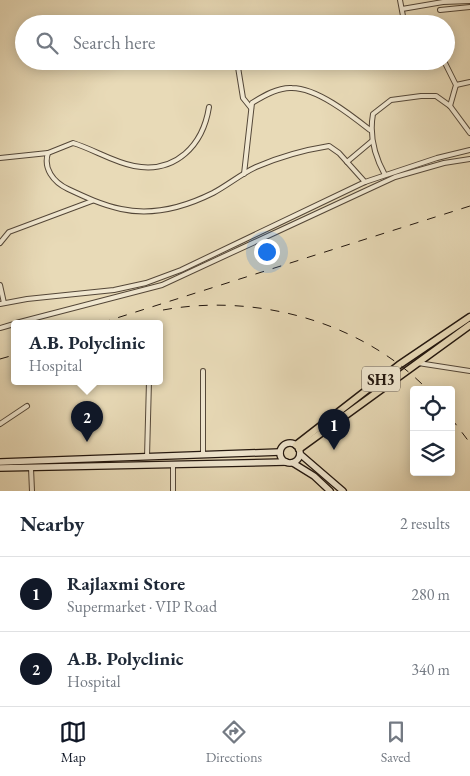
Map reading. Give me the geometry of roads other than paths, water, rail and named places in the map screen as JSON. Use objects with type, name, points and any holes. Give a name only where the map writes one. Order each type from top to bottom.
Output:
[{"type":"main road","name":"SH3","points":[[298,449],[399,365],[470,317]]},
{"type":"main road","name":"SH3","points":[[298,449],[470,325]]},
{"type":"main road","points":[[286,462],[281,458],[280,452],[286,444],[298,449],[343,491]]},
{"type":"main road","points":[[293,464],[298,460],[298,449]]},
{"type":"main road","points":[[0,462],[280,452]]},
{"type":"main road","points":[[0,468],[286,462],[314,476],[330,491]]},
{"type":"street","points":[[400,0],[403,15]]},
{"type":"street","points":[[402,9],[450,1],[470,1]]},
{"type":"street","points":[[440,10],[470,7]]},
{"type":"street","points":[[238,70],[243,98],[251,108]]},
{"type":"street","points":[[448,70],[456,85],[450,106]]},
{"type":"street","points":[[456,85],[470,82]]},
{"type":"street","points":[[244,174],[252,103],[266,94],[292,88],[314,94],[346,111],[370,130]]},
{"type":"street","points":[[385,175],[376,160],[370,130],[373,114],[391,100],[436,96],[450,106],[470,133]]},
{"type":"street","points":[[0,158],[48,153],[73,142],[135,166],[155,166],[187,154],[198,140],[206,125],[208,107]]},
{"type":"street","points":[[348,162],[372,141]]},
{"type":"street","points":[[48,153],[45,162],[50,174],[64,187],[92,201],[122,210],[138,211],[175,208],[213,193],[255,168],[293,154],[329,146],[348,162],[364,182]]},
{"type":"street","points":[[0,285],[2,304],[114,290],[146,283],[181,270],[364,182],[470,150]]},
{"type":"street","points":[[30,320],[162,285],[395,177],[444,163],[470,159]]},
{"type":"street","points":[[0,243],[8,232],[92,201]]},
{"type":"street","points":[[418,363],[470,372]]},
{"type":"street","points":[[203,371],[203,455]]},
{"type":"street","points":[[147,458],[149,385]]},
{"type":"street","points":[[0,424],[27,406]]},
{"type":"street","points":[[173,464],[173,491]]},
{"type":"street","points":[[31,468],[32,491]]},
{"type":"railway","points":[[110,320],[470,206]]},
{"type":"railway","points":[[163,310],[198,306],[234,306],[270,310],[305,318],[339,330],[371,346],[401,366],[424,386]]},
{"type":"railway","points":[[0,359],[11,356]]},
{"type":"railway","points":[[455,423],[470,443]]},
{"type":"place","name":"A.B. Polyclinic","points":[[87,442]]},
{"type":"place","name":"Rajlaxmi Store","points":[[334,450]]}]
